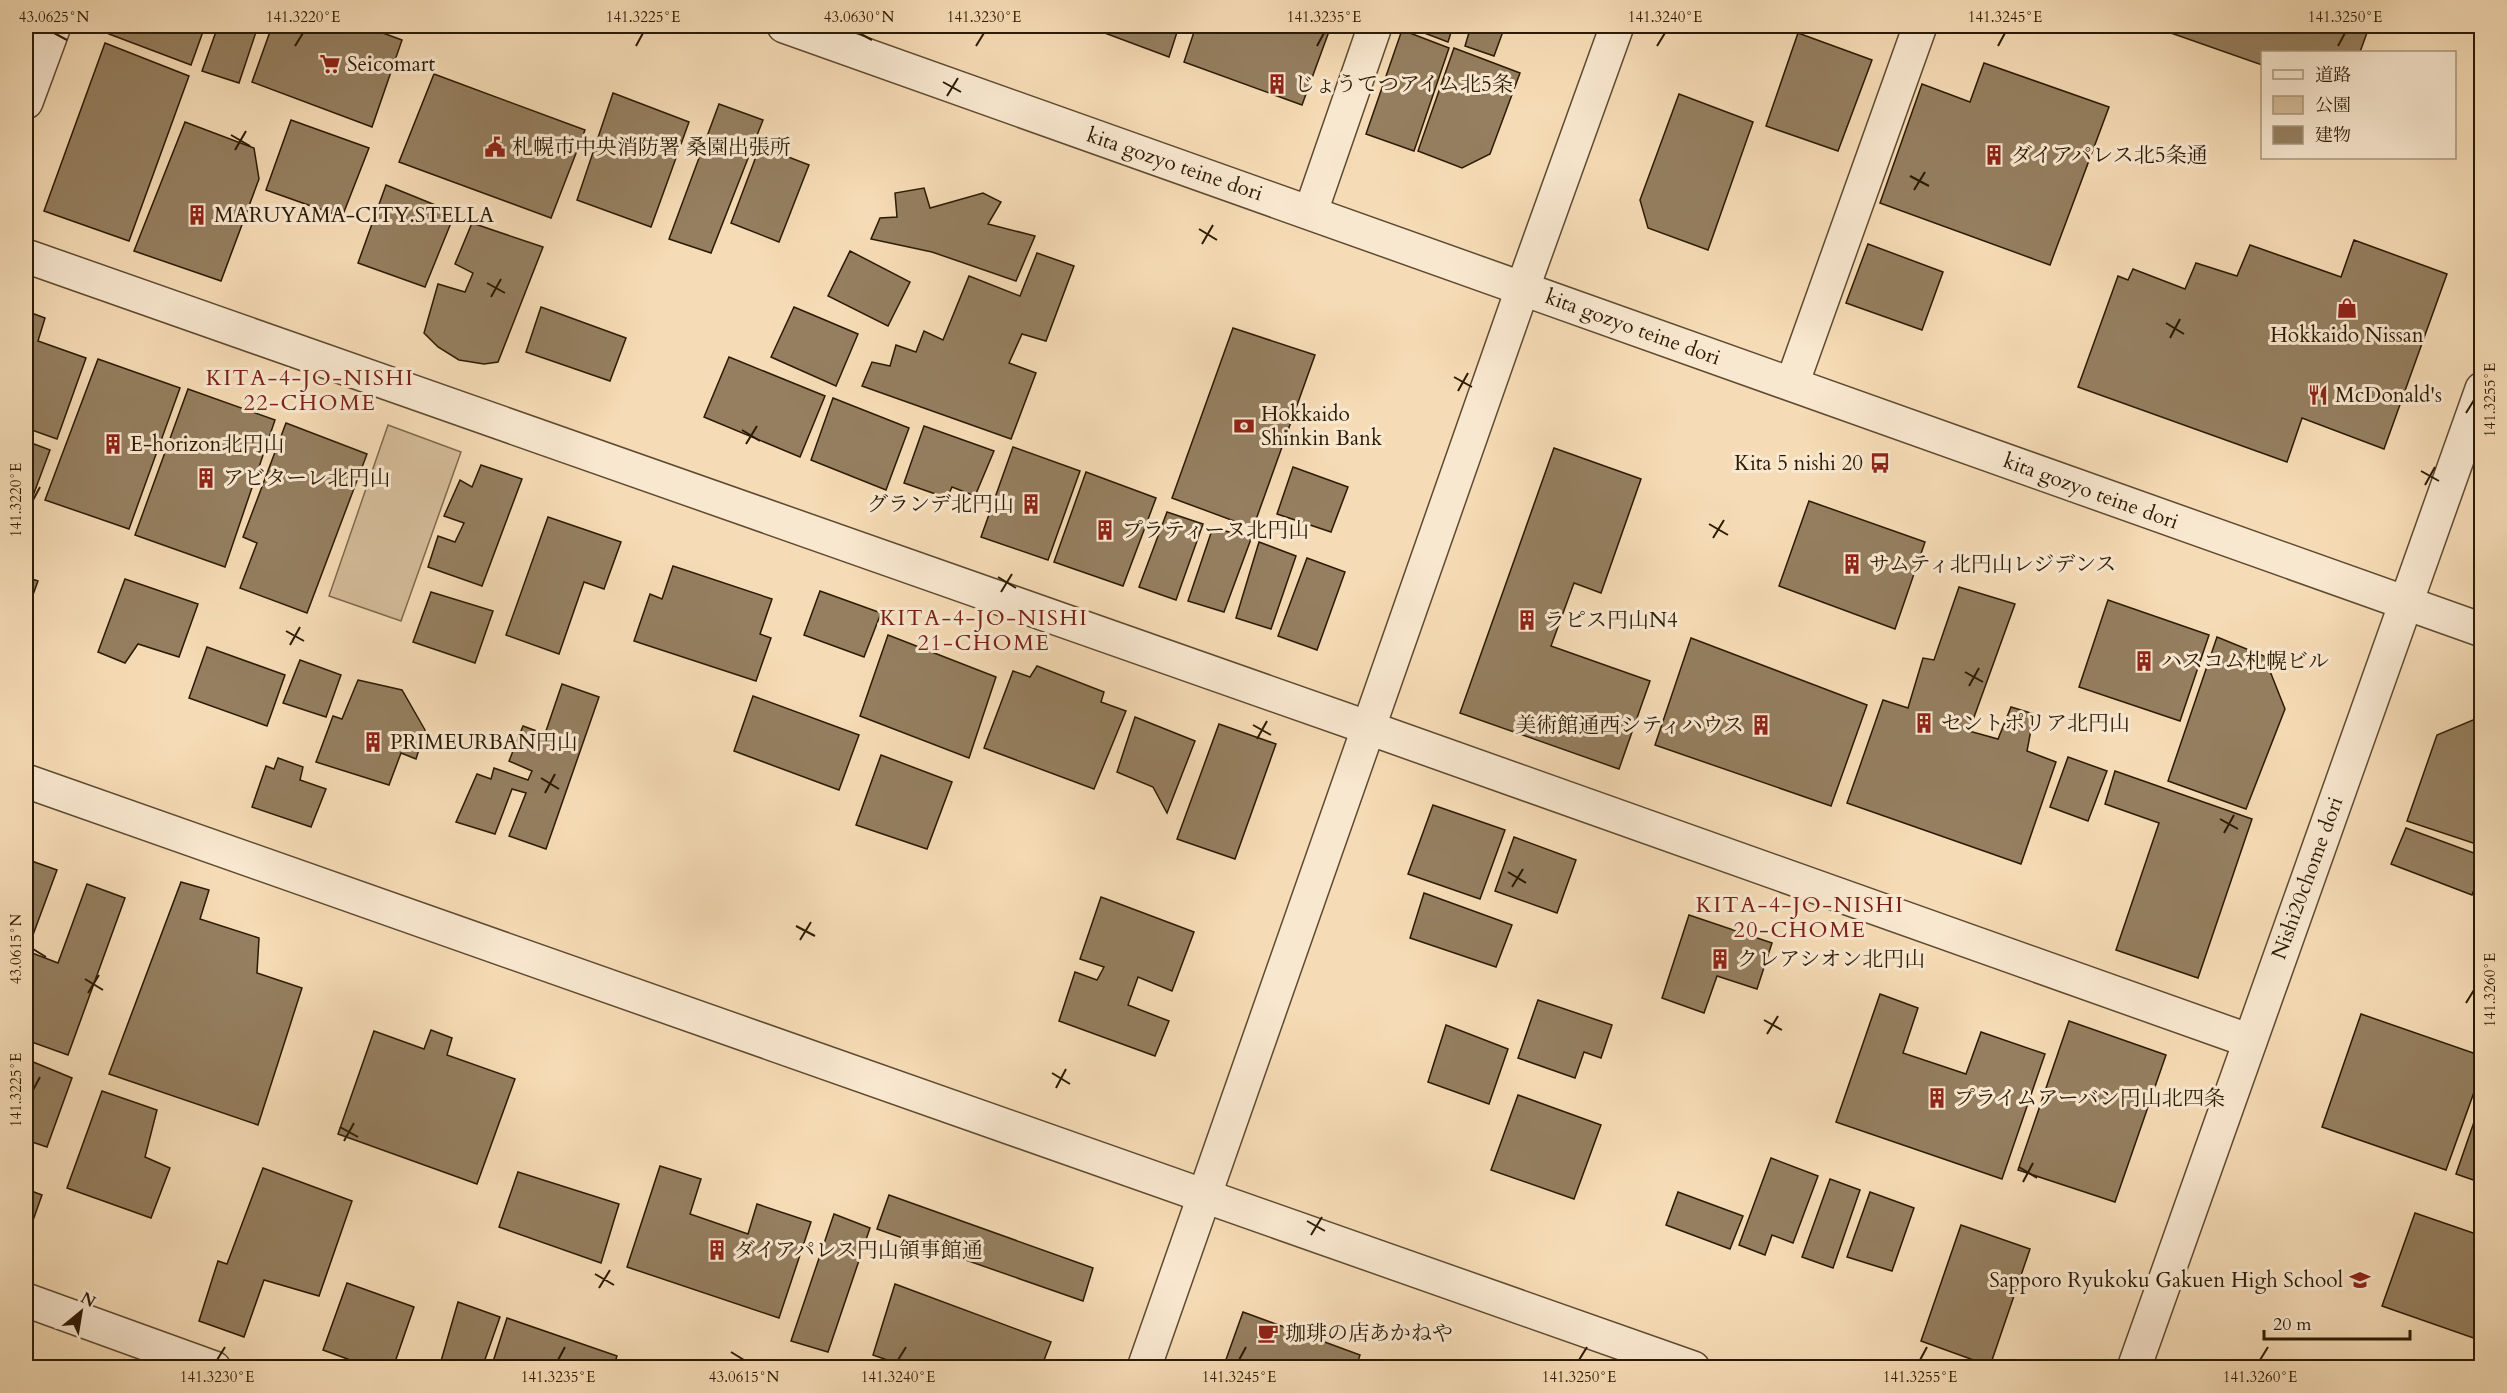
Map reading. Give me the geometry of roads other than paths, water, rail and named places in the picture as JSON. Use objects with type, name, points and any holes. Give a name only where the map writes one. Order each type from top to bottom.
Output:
[{"type":"street","points":[[26,102],[54,26]]},
{"type":"street","name":"kita gozyo teine dori","points":[[784,26],[1311,211],[2481,630]]},
{"type":"street","points":[[1311,211],[1376,26]]},
{"type":"street","points":[[1144,1368],[1522,287],[1617,26]]},
{"type":"street","points":[[1792,384],[1920,26]]},
{"type":"street","points":[[26,256],[1369,728],[2250,1041]]},
{"type":"street","name":"Nishi20chome dori","points":[[2134,1368],[2481,389]]},
{"type":"street","points":[[26,781],[1693,1368]]},
{"type":"street","points":[[26,1300],[214,1368]]},
{"type":"place","name":"Seicomart","points":[[330,64]]},
{"type":"place","name":"じょうてつアイム北5条","points":[[1277,84]]},
{"type":"place","name":"札幌市中央消防署 桑園出張所","points":[[495,147]]},
{"type":"place","name":"ダイアパレス北5条通","points":[[1994,155]]},
{"type":"place","name":"MARUYAMA-CITY.STELLA","points":[[197,215]]},
{"type":"place","name":"Hokkaido Nissan","points":[[2347,308]]},
{"type":"place","name":"McDonald's","points":[[2318,395]]},
{"type":"place","name":"Hokkaido Shinkin Bank","points":[[1244,426]]},
{"type":"place","name":"E-horizon北円山","points":[[113,444]]},
{"type":"place","name":"Kita 5 nishi 20","points":[[1880,463]]},
{"type":"place","name":"アビターレ北円山","points":[[206,478]]},
{"type":"place","name":"グランデ北円山","points":[[1031,504]]},
{"type":"place","name":"プラティーヌ北円山","points":[[1105,530]]},
{"type":"place","name":"サムティ北円山レジデンス","points":[[1852,564]]},
{"type":"place","name":"ラピス円山N4","points":[[1527,620]]},
{"type":"place","name":"ハスコム札幌ビル","points":[[2144,661]]},
{"type":"place","name":"セントポリア北円山","points":[[1924,723]]},
{"type":"place","name":"美術館通西シティハウス","points":[[1761,725]]},
{"type":"place","name":"PRIMEURBAN円山","points":[[373,742]]},
{"type":"place","name":"クレアシオン北円山","points":[[1720,959]]},
{"type":"place","name":"プライムアーバン円山北四条","points":[[1937,1098]]},
{"type":"place","name":"ダイアパレス円山領事館通","points":[[717,1250]]},
{"type":"place","name":"Sapporo Ryukoku Gakuen High School","points":[[2360,1280]]},
{"type":"place","name":"珈琲の店あかねや","points":[[1268,1333]]},
{"type":"district","name":"KITA-4-JO-NISHI 22-CHOME","points":[[310,390]]},
{"type":"district","name":"KITA-4-JO-NISHI 21-CHOME","points":[[984,630]]},
{"type":"district","name":"KITA-4-JO-NISHI 20-CHOME","points":[[1800,916]]}]
